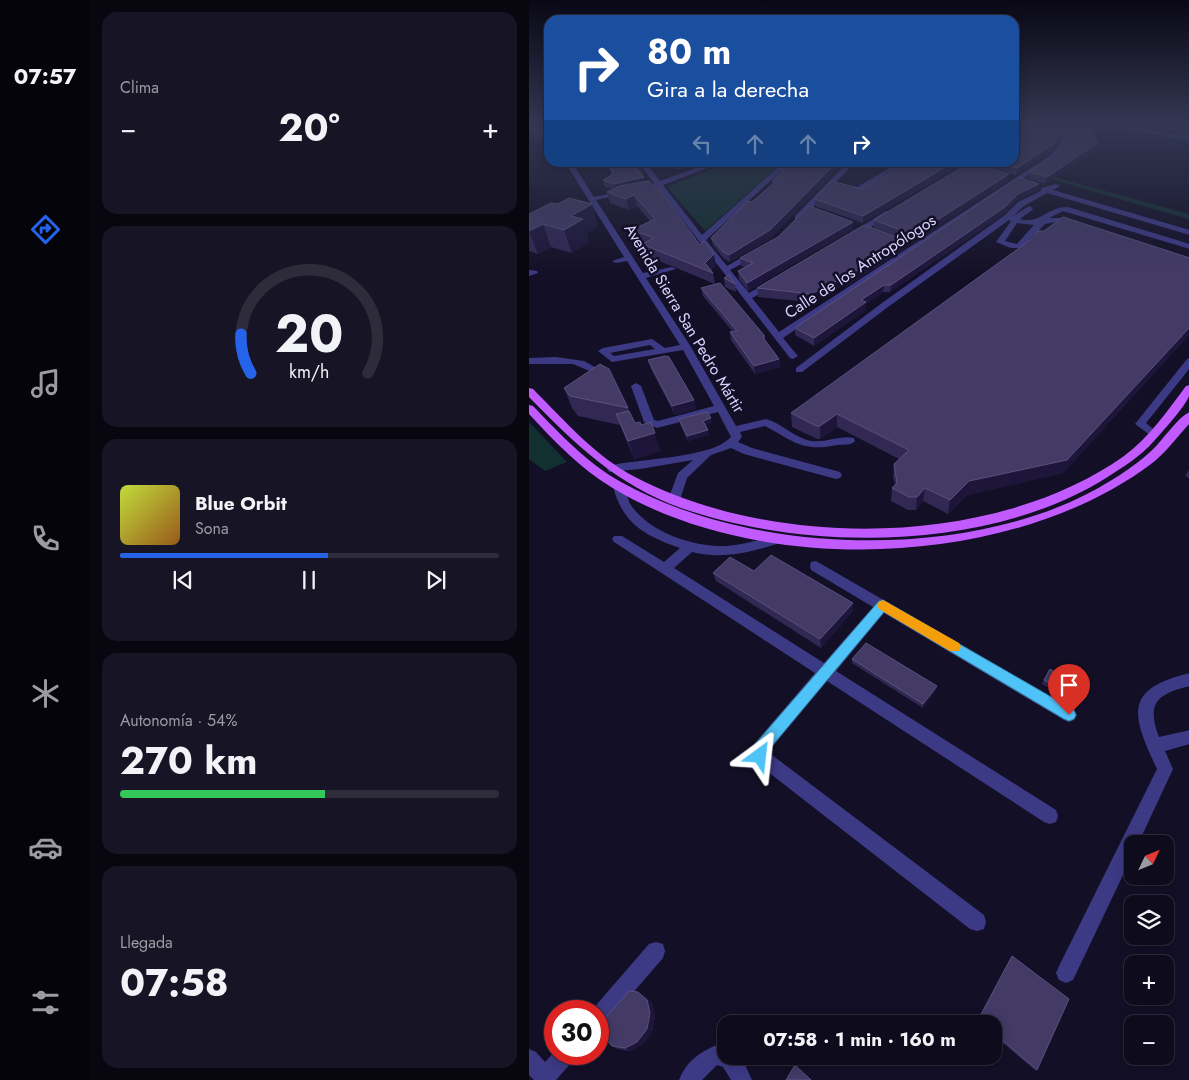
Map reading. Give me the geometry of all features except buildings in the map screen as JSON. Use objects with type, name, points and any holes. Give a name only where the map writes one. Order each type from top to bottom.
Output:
[{"type":"main road","points":[[529,391],[613,469],[673,500],[736,519],[814,532],[853,534],[950,527],[1035,506],[1076,491],[1128,460],[1154,434],[1189,388]]},
{"type":"main road","points":[[529,408],[598,473],[619,486],[674,513],[726,529],[779,539],[826,545],[876,545],[971,535],[1019,524],[1069,507],[1122,480],[1148,462],[1189,415]]},
{"type":"street","name":"Avenida Sierra San Pedro Mártir","points":[[575,175],[590,202],[631,258],[686,347],[737,437],[732,444],[707,453],[613,469]]},
{"type":"street","points":[[650,175],[793,356]]},
{"type":"street","points":[[639,190],[658,186],[685,175]]},
{"type":"street","points":[[701,240],[773,175]]},
{"type":"street","points":[[795,222],[840,175]]},
{"type":"street","points":[[832,184],[858,189],[882,175]]},
{"type":"street","name":"Calle de los Antropólogos","points":[[778,337],[1022,175]]},
{"type":"street","points":[[1005,177],[1031,178]]},
{"type":"street","points":[[1047,191],[1039,184],[1189,233]]},
{"type":"street","points":[[799,370],[885,305],[1008,217],[1021,204],[1047,191],[1065,188],[1189,224]]},
{"type":"street","points":[[1057,190],[1022,212],[1000,242],[1011,246],[1019,246],[1029,226],[1063,208],[1189,247]]},
{"type":"street","points":[[590,202],[630,192]]},
{"type":"street","points":[[808,208],[817,212]]},
{"type":"street","points":[[847,238],[896,209]]},
{"type":"street","points":[[1008,217],[1018,219],[1029,226],[1056,218],[1088,227]]},
{"type":"street","points":[[854,225],[872,232]]},
{"type":"street","points":[[906,244],[915,247]]},
{"type":"street","points":[[725,270],[762,249]]},
{"type":"street","points":[[616,261],[631,258]]},
{"type":"street","points":[[642,276],[672,269]]},
{"type":"street","points":[[747,298],[780,278]]},
{"type":"street","points":[[663,351],[652,342],[603,350],[612,359],[663,351],[686,347]]},
{"type":"street","points":[[529,361],[572,360],[587,364],[597,371]]},
{"type":"street","points":[[1154,434],[1140,424],[1189,361]]},
{"type":"street","points":[[636,386],[649,422],[657,425],[721,408]]},
{"type":"street","points":[[733,430],[766,422],[805,444],[820,445],[839,440],[850,442]]},
{"type":"street","points":[[732,444],[749,451],[836,474]]},
{"type":"street","name":"Avenida Sierra San Pedro Mártir","points":[[673,500],[683,476],[707,453]]},
{"type":"street","points":[[619,486],[627,510],[636,521],[651,532],[690,546],[708,551],[725,551],[779,539]]},
{"type":"street","points":[[618,539],[1050,816]]},
{"type":"street","points":[[666,568],[690,546]]},
{"type":"street","points":[[816,566],[1069,715]]},
{"type":"street","points":[[883,605],[760,749],[760,756],[977,922]]},
{"type":"street","points":[[1066,973],[1165,769],[1154,746],[1144,712],[1151,695],[1170,684],[1189,679]]},
{"type":"street","points":[[1154,746],[1189,736]]},
{"type":"street","points":[[609,1006],[657,951]]},
{"type":"street","points":[[689,1080],[708,1056],[717,1054],[725,1056],[734,1065],[742,1080]]},
{"type":"street","points":[[529,1060],[545,1079],[557,1065]]},
{"type":"green space","points":[[696,175],[768,175],[705,231],[667,187]]},
{"type":"green space","points":[[1054,177],[1189,214],[1189,219],[1050,179]]},
{"type":"green space","points":[[529,422],[567,462],[545,471],[529,459]]},
{"type":"slow traffic","points":[[883,605],[954,647]]},
{"type":"route","points":[[760,756],[760,749],[883,605],[1069,715]]}]
